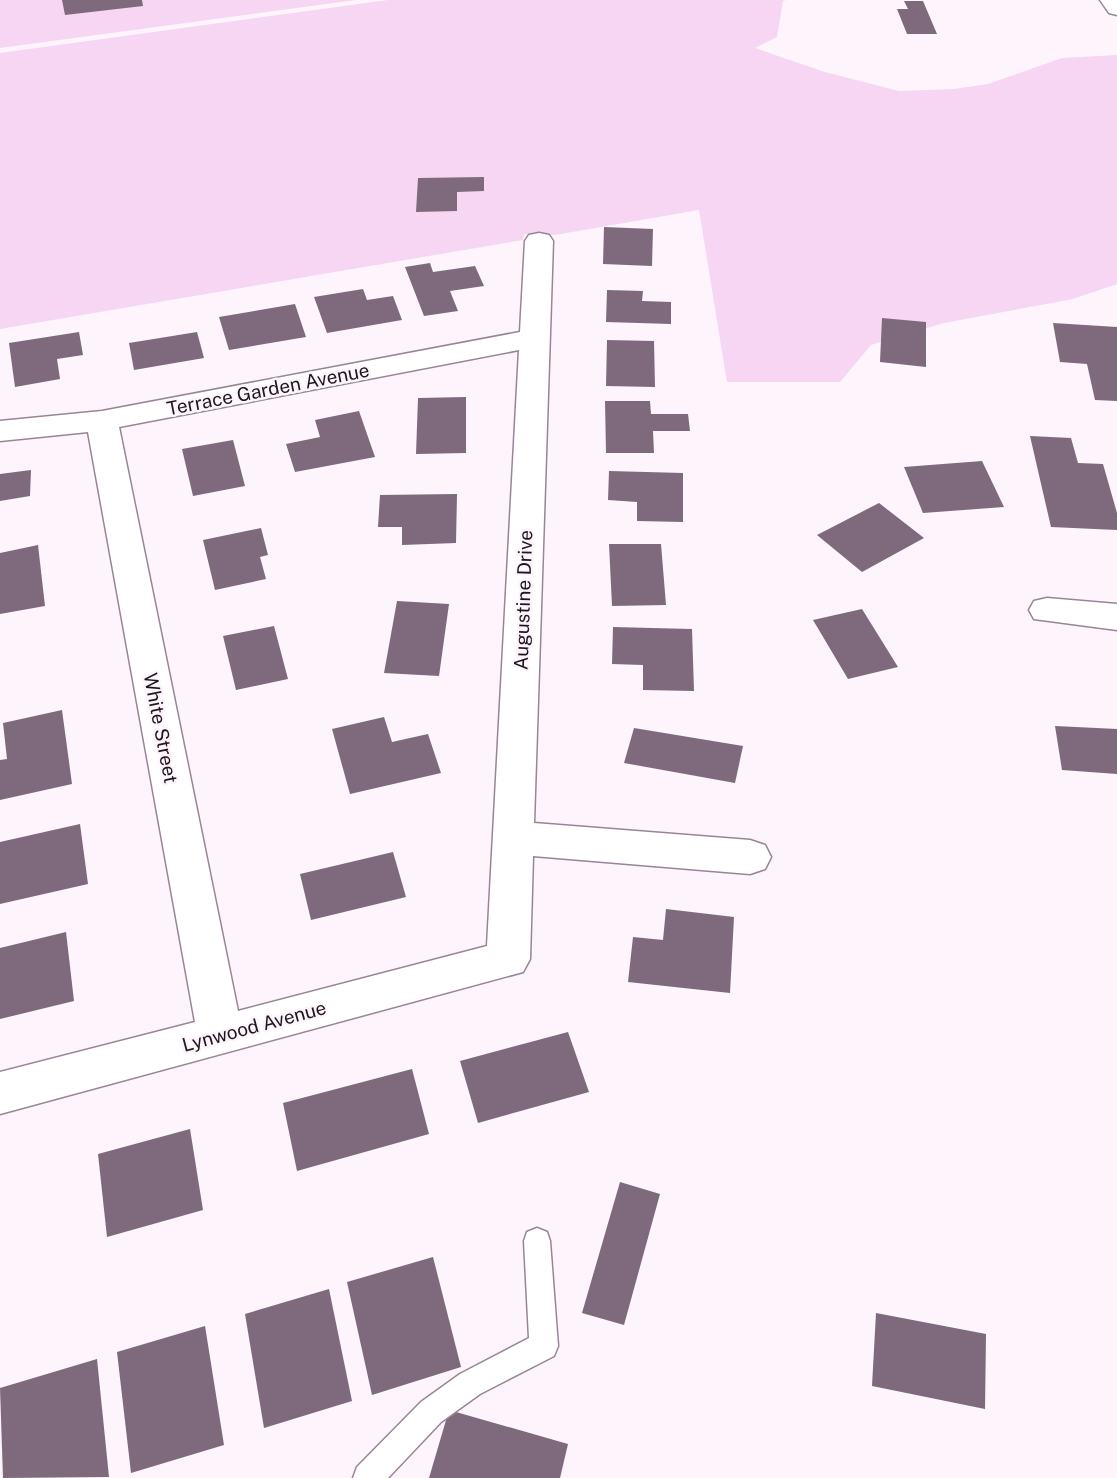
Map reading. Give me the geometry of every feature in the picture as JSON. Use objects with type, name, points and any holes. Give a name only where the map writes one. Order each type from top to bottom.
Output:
[{"type":"street","points":[[1111,0],[1117,8]]},
{"type":"street","name":"Augustine Drive","points":[[508,959],[539,241]]},
{"type":"street","name":"Terrace Garden Avenue","points":[[0,431],[102,421],[535,338]]},
{"type":"street","name":"White Street","points":[[102,421],[220,1035]]},
{"type":"street","points":[[1047,610],[1117,617]]},
{"type":"street","points":[[513,838],[750,857]]},
{"type":"street","name":"Lynwood Avenue","points":[[0,1093],[508,959]]},
{"type":"lane","points":[[368,1478],[431,1412],[470,1384],[544,1346],[537,1241]]},
{"type":"shaded area","points":[[0,0],[356,0],[0,48]]},
{"type":"shaded area","points":[[388,0],[786,0],[783,1],[777,37],[755,48],[825,72],[899,91],[954,89],[988,84],[1062,58],[1117,55],[1117,284],[1073,299],[944,323],[871,345],[840,382],[727,382],[699,210],[555,235],[524,234],[523,240],[0,329],[0,53]]},
{"type":"building","points":[[62,0],[142,0],[143,6],[65,15]]},
{"type":"building","points":[[904,1],[923,1],[937,34],[907,34],[897,9],[908,9]]},
{"type":"building","points":[[484,177],[484,191],[457,192],[457,211],[416,212],[418,178]]},
{"type":"building","points":[[604,227],[653,229],[652,266],[603,264]]},
{"type":"building","points":[[430,263],[433,272],[475,266],[484,286],[450,291],[458,311],[424,316],[405,267]]},
{"type":"building","points":[[363,289],[367,300],[393,296],[402,320],[327,333],[314,297]]},
{"type":"building","points":[[607,290],[643,291],[642,301],[671,302],[671,324],[606,322]]},
{"type":"building","points":[[295,304],[306,337],[229,350],[219,317]]},
{"type":"building","points":[[882,318],[926,322],[926,367],[880,362]]},
{"type":"building","points":[[1053,323],[1117,327],[1117,401],[1095,400],[1087,364],[1060,362]]},
{"type":"building","points":[[79,332],[83,355],[57,359],[60,379],[15,387],[9,343]]},
{"type":"building","points":[[197,332],[204,358],[134,370],[129,343]]},
{"type":"building","points":[[607,340],[654,341],[655,387],[606,386]]},
{"type":"building","points":[[466,397],[466,453],[416,454],[418,398]]},
{"type":"building","points":[[605,401],[650,401],[651,414],[688,414],[690,431],[653,431],[654,453],[606,453]]},
{"type":"building","points":[[359,411],[375,457],[295,472],[286,444],[320,437],[315,420]]},
{"type":"building","points":[[1030,436],[1071,438],[1078,463],[1103,464],[1117,513],[1117,530],[1051,527]]},
{"type":"building","points":[[233,440],[245,486],[193,496],[182,449]]},
{"type":"building","points":[[982,461],[1004,507],[923,513],[904,467]]},
{"type":"building","points":[[31,470],[30,496],[0,501],[0,474]]},
{"type":"building","points":[[609,471],[683,473],[683,522],[637,521],[637,502],[608,500]]},
{"type":"building","points":[[457,494],[456,543],[402,545],[402,527],[378,527],[380,495]]},
{"type":"building","points":[[879,503],[924,538],[862,572],[817,535]]},
{"type":"building","points":[[261,528],[268,555],[260,557],[266,579],[215,590],[203,540]]},
{"type":"building","points":[[609,544],[661,544],[666,605],[612,606]]},
{"type":"building","points":[[38,545],[45,606],[0,614],[0,553]]},
{"type":"building","points":[[397,601],[449,604],[439,676],[384,673]]},
{"type":"building","points":[[862,609],[898,667],[848,679],[813,620]]},
{"type":"building","points":[[274,626],[288,679],[236,690],[223,636]]},
{"type":"building","points":[[613,627],[692,629],[694,691],[643,690],[643,665],[612,664]]},
{"type":"building","points":[[62,710],[72,784],[0,800],[0,760],[7,759],[3,723]]},
{"type":"building","points":[[384,717],[392,742],[428,734],[441,773],[350,794],[332,729]]},
{"type":"building","points":[[1055,726],[1117,729],[1117,774],[1062,770]]},
{"type":"building","points":[[634,728],[743,746],[735,783],[624,763]]},
{"type":"building","points":[[80,824],[88,884],[0,904],[0,842]]},
{"type":"building","points":[[393,852],[406,897],[311,920],[300,874]]},
{"type":"building","points":[[666,909],[734,917],[730,993],[628,982],[633,937],[663,940]]},
{"type":"building","points":[[66,932],[74,1001],[0,1019],[0,948]]},
{"type":"building","points":[[568,1032],[589,1092],[478,1123],[460,1061]]},
{"type":"building","points":[[412,1069],[429,1134],[297,1171],[283,1103]]},
{"type":"building","points":[[190,1129],[203,1210],[107,1237],[98,1154]]},
{"type":"building","points":[[620,1182],[660,1194],[624,1325],[582,1313]]},
{"type":"building","points":[[433,1257],[461,1367],[372,1395],[347,1282]]},
{"type":"building","points":[[329,1289],[352,1401],[264,1428],[245,1314]]},
{"type":"building","points":[[876,1313],[986,1334],[985,1409],[872,1386]]},
{"type":"building","points":[[205,1326],[224,1445],[131,1473],[117,1352]]},
{"type":"building","points":[[97,1359],[109,1477],[3,1478],[0,1388]]},
{"type":"building","points":[[449,1410],[568,1444],[560,1478],[429,1478]]}]
